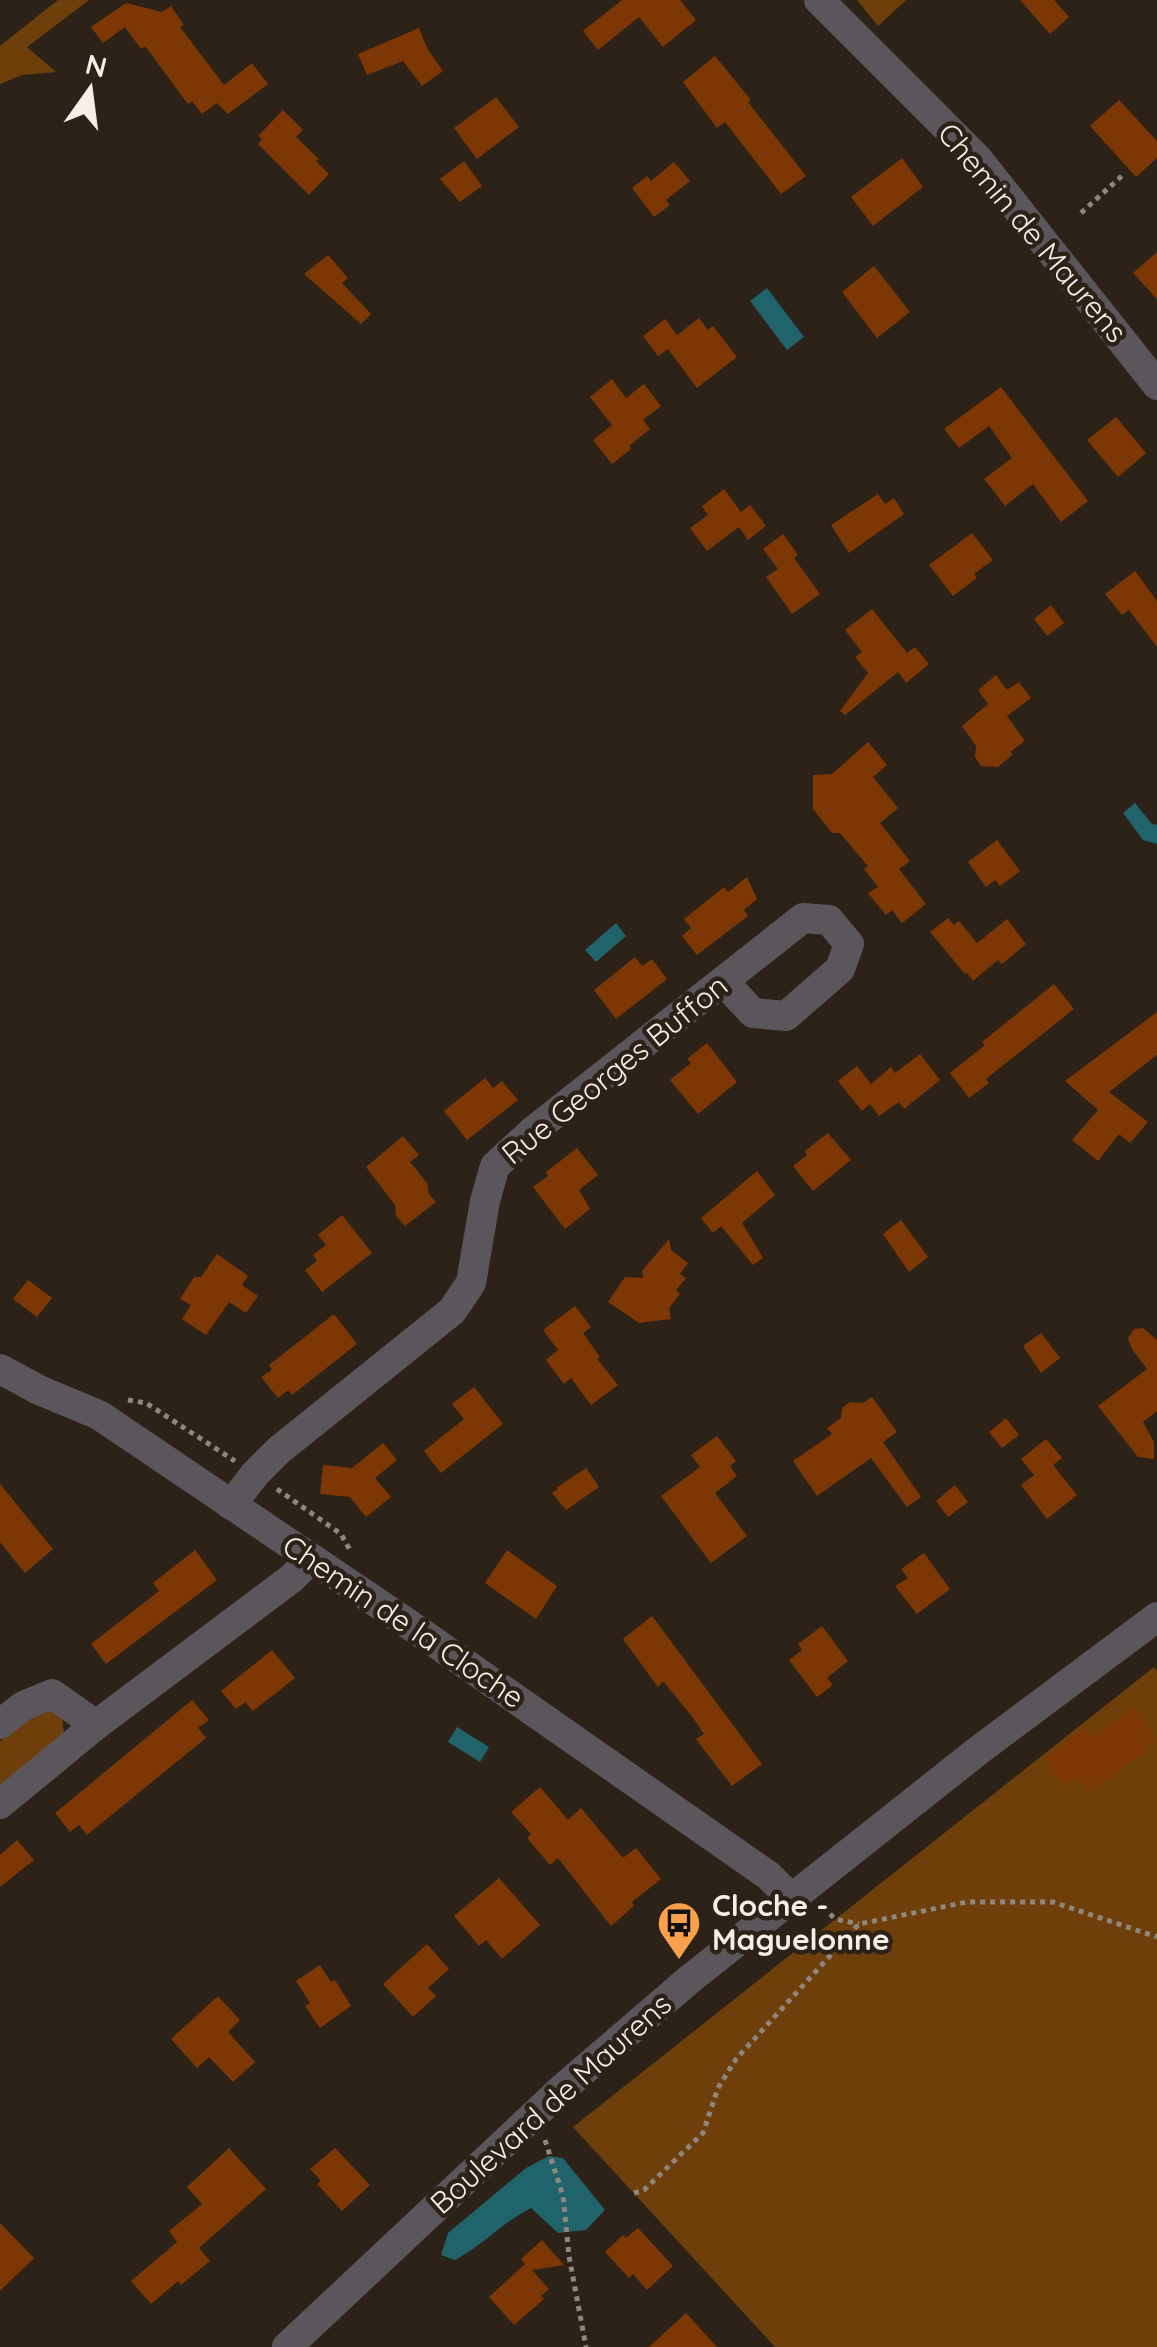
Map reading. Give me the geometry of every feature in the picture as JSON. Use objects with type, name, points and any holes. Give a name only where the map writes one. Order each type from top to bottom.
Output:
[{"type":"street","name":"Chemin de Maurens","points":[[819,0],[976,158],[1157,385]]},
{"type":"street","name":"Rue Georges Buffon","points":[[231,1505],[278,1450],[452,1310],[472,1283],[485,1201],[495,1166],[533,1131],[803,918],[829,920],[849,944],[840,969],[786,1016],[753,1014],[724,982]]},
{"type":"street","name":"Chemin de la Cloche","points":[[0,1369],[38,1390],[99,1415],[753,1865],[792,1899]]},
{"type":"street","points":[[0,1804],[96,1725],[292,1578],[310,1558]]},
{"type":"street","name":"Boulevard de Maurens","points":[[287,2347],[530,2119],[690,1979],[979,1750],[1157,1617]]},
{"type":"street","points":[[0,1724],[23,1706],[52,1694],[96,1725]]},
{"type":"path","points":[[1081,213],[1125,173]]},
{"type":"path","points":[[835,1920],[859,1924],[966,1902],[1053,1902],[1157,1937]]},
{"type":"path","points":[[634,2193],[644,2190],[703,2133],[718,2088],[736,2058],[859,1924]]},
{"type":"path","points":[[530,2119],[542,2130],[562,2196],[586,2347]]},
{"type":"shaded area","points":[[58,0],[89,0],[27,47],[56,72],[22,75],[0,84],[0,46]]},
{"type":"shaded area","points":[[857,0],[906,0],[878,26]]},
{"type":"shaded area","points":[[1154,1667],[1157,2347],[775,2347],[573,2127]]},
{"type":"shaded area","points":[[51,1709],[62,1717],[64,1734],[0,1792],[0,1741],[35,1714]]},
{"type":"water","points":[[767,288],[804,337],[787,350],[750,301]]},
{"type":"water","points":[[1135,803],[1157,825],[1157,844],[1143,840],[1123,813]]},
{"type":"water","points":[[616,923],[626,936],[596,962],[585,950]]},
{"type":"water","points":[[457,1727],[489,1747],[480,1762],[448,1742]]},
{"type":"water","points":[[549,2156],[563,2158],[605,2210],[586,2230],[558,2233],[531,2208],[455,2260],[441,2255],[448,2233],[526,2168]]},
{"type":"building","points":[[622,0],[680,0],[696,20],[663,47],[639,17],[598,50],[583,31]]},
{"type":"building","points":[[1020,0],[1054,0],[1069,17],[1050,34]]},
{"type":"building","points":[[126,3],[162,12],[171,6],[184,25],[180,27],[224,85],[252,63],[268,84],[228,114],[217,103],[202,114],[192,101],[188,104],[145,46],[141,49],[125,27],[103,43],[91,27]]},
{"type":"building","points":[[419,28],[443,71],[422,86],[403,61],[367,75],[358,54]]},
{"type":"building","points":[[715,56],[806,176],[781,194],[725,122],[717,128],[683,82]]},
{"type":"building","points":[[496,97],[519,127],[477,159],[454,128]]},
{"type":"building","points":[[1119,100],[1157,141],[1157,158],[1136,177],[1090,126]]},
{"type":"building","points":[[283,110],[303,130],[296,137],[329,174],[309,195],[258,144],[262,139],[258,136]]},
{"type":"building","points":[[902,158],[923,187],[873,226],[851,197]]},
{"type":"building","points":[[464,161],[482,186],[460,202],[440,179]]},
{"type":"building","points":[[674,162],[690,181],[666,200],[670,205],[654,217],[632,188],[647,176],[651,181]]},
{"type":"building","points":[[1157,252],[1157,299],[1133,273]]},
{"type":"building","points":[[328,255],[348,278],[342,283],[371,314],[361,324],[304,274]]},
{"type":"building","points":[[874,266],[910,312],[877,338],[842,292]]},
{"type":"building","points":[[699,318],[708,330],[713,326],[737,357],[697,388],[668,349],[658,356],[643,336],[665,319],[677,335]]},
{"type":"building","points":[[612,379],[626,398],[644,384],[661,406],[643,420],[650,429],[612,464],[593,440],[612,425],[590,397]]},
{"type":"building","points":[[1001,387],[1088,501],[1061,522],[1033,484],[1005,506],[984,479],[1012,458],[989,426],[959,448],[944,429]]},
{"type":"building","points":[[1116,417],[1146,453],[1118,477],[1087,440]]},
{"type":"building","points":[[724,489],[741,512],[750,505],[766,526],[748,540],[739,527],[707,551],[690,528],[708,515],[702,506]]},
{"type":"building","points":[[878,494],[885,504],[894,498],[904,514],[849,553],[831,525]]},
{"type":"building","points":[[972,533],[993,560],[953,596],[929,565]]},
{"type":"building","points":[[783,534],[798,555],[794,558],[820,594],[792,614],[766,577],[778,569],[763,549]]},
{"type":"building","points":[[1135,571],[1157,601],[1157,647],[1129,610],[1122,615],[1105,594]]},
{"type":"building","points":[[1051,605],[1064,623],[1047,636],[1034,619]]},
{"type":"building","points":[[872,609],[907,653],[915,647],[929,664],[906,683],[898,672],[845,715],[840,711],[868,673],[855,657],[862,652],[845,630]]},
{"type":"building","points":[[996,675],[1007,690],[1019,682],[1031,698],[1007,716],[1025,741],[998,767],[981,766],[975,757],[976,746],[962,726],[988,704],[978,690]]},
{"type":"building","points":[[868,742],[887,765],[873,777],[898,808],[880,823],[910,861],[899,869],[926,904],[902,923],[892,910],[886,915],[868,893],[878,887],[864,869],[868,866],[813,809],[813,775],[832,774]]},
{"type":"building","points":[[997,840],[1020,871],[1000,886],[995,880],[986,887],[968,862]]},
{"type":"building","points":[[747,877],[757,899],[744,910],[748,916],[697,955],[682,936],[691,928],[684,919],[724,887],[728,892]]},
{"type":"building","points":[[948,918],[954,925],[959,921],[977,943],[1007,919],[1026,944],[973,981],[930,932]]},
{"type":"building","points":[[635,957],[642,966],[652,959],[667,979],[616,1019],[594,990]]},
{"type":"building","points":[[1054,984],[1074,1009],[986,1079],[989,1083],[969,1098],[950,1073]]},
{"type":"building","points":[[1157,1012],[1157,1055],[1109,1092],[1148,1122],[1130,1143],[1119,1134],[1098,1161],[1072,1140],[1098,1110],[1065,1081]]},
{"type":"building","points":[[707,1043],[737,1082],[698,1114],[670,1080]]},
{"type":"building","points":[[920,1054],[940,1080],[904,1109],[899,1102],[879,1116],[870,1104],[862,1111],[838,1081],[857,1066],[871,1084],[891,1067],[895,1073]]},
{"type":"building","points":[[485,1078],[493,1088],[502,1081],[518,1100],[467,1140],[444,1111]]},
{"type":"building","points":[[828,1133],[851,1160],[813,1191],[793,1166]]},
{"type":"building","points":[[403,1136],[419,1155],[410,1162],[436,1202],[405,1226],[396,1216],[395,1205],[366,1167]]},
{"type":"building","points":[[577,1148],[598,1175],[579,1190],[590,1209],[565,1229],[533,1187]]},
{"type":"building","points":[[757,1171],[775,1195],[742,1223],[763,1258],[753,1265],[721,1226],[713,1233],[701,1218]]},
{"type":"building","points":[[342,1215],[372,1253],[322,1292],[305,1270],[317,1261],[313,1255],[326,1245],[318,1235]]},
{"type":"building","points":[[901,1220],[928,1257],[909,1272],[883,1234]]},
{"type":"building","points":[[669,1239],[671,1250],[688,1263],[680,1274],[686,1278],[669,1308],[671,1319],[639,1323],[608,1302],[625,1277],[643,1278],[642,1271]]},
{"type":"building","points":[[217,1254],[248,1276],[242,1285],[258,1296],[246,1313],[229,1302],[206,1335],[182,1319],[191,1305],[180,1299],[194,1277],[201,1277]]},
{"type":"building","points":[[28,1280],[52,1298],[37,1317],[13,1299]]},
{"type":"building","points":[[575,1306],[591,1327],[583,1333],[600,1357],[597,1359],[618,1385],[591,1405],[571,1378],[564,1384],[546,1360],[558,1350],[543,1330]]},
{"type":"building","points":[[334,1314],[357,1344],[292,1395],[288,1390],[278,1398],[261,1377],[272,1370],[269,1365]]},
{"type":"building","points":[[1143,1328],[1157,1340],[1157,1411],[1143,1422],[1154,1442],[1154,1459],[1138,1457],[1098,1406],[1147,1369],[1128,1338],[1134,1329]]},
{"type":"building","points":[[1041,1333],[1060,1358],[1041,1373],[1023,1346]]},
{"type":"building","points":[[474,1387],[503,1424],[441,1473],[424,1451],[464,1419],[452,1404]]},
{"type":"building","points":[[872,1397],[897,1432],[883,1442],[921,1497],[907,1507],[871,1458],[817,1496],[793,1461],[832,1434],[827,1428],[841,1418],[842,1408]]},
{"type":"building","points":[[1006,1418],[1019,1435],[1002,1448],[989,1432]]},
{"type":"building","points":[[717,1436],[736,1461],[730,1466],[737,1476],[715,1493],[747,1536],[711,1563],[661,1496],[700,1467],[691,1455]]},
{"type":"building","points":[[1046,1439],[1062,1458],[1053,1465],[1077,1495],[1047,1519],[1021,1485],[1034,1475],[1021,1459]]},
{"type":"building","points":[[383,1443],[397,1460],[375,1478],[391,1497],[366,1517],[350,1497],[320,1494],[323,1465],[352,1468]]},
{"type":"building","points":[[586,1468],[599,1487],[566,1510],[552,1493]]},
{"type":"building","points":[[0,1484],[53,1549],[25,1573],[0,1542]]},
{"type":"building","points":[[955,1485],[968,1502],[948,1517],[936,1501]]},
{"type":"building","points":[[195,1550],[217,1580],[106,1664],[91,1644],[159,1591],[153,1583]]},
{"type":"building","points":[[507,1550],[557,1586],[536,1619],[485,1583]]},
{"type":"building","points":[[924,1553],[950,1589],[917,1614],[895,1586],[908,1578],[901,1569]]},
{"type":"building","points":[[652,1616],[762,1764],[732,1786],[696,1739],[704,1734],[694,1719],[663,1681],[658,1687],[623,1639]]},
{"type":"building","points":[[822,1626],[848,1661],[827,1678],[833,1685],[817,1697],[789,1660],[802,1650],[798,1644]]},
{"type":"building","points":[[272,1650],[295,1678],[253,1711],[245,1702],[236,1709],[221,1691]]},
{"type":"building","points":[[192,1700],[209,1720],[198,1728],[206,1738],[87,1835],[79,1825],[70,1832],[55,1813]]},
{"type":"building","points":[[1133,1708],[1156,1738],[1144,1746],[1147,1750],[1088,1793],[1077,1778],[1065,1787],[1044,1758],[1085,1728],[1092,1737]]},
{"type":"building","points":[[540,1787],[568,1820],[581,1808],[623,1858],[636,1848],[661,1879],[632,1902],[634,1906],[611,1926],[558,1858],[550,1865],[527,1838],[531,1834],[511,1812]]},
{"type":"building","points":[[17,1840],[34,1860],[0,1887],[0,1855]]},
{"type":"building","points":[[499,1878],[540,1925],[502,1959],[486,1940],[479,1946],[454,1916]]},
{"type":"building","points":[[427,1944],[449,1969],[428,1988],[436,1996],[413,2017],[383,1984]]},
{"type":"building","points":[[320,1965],[351,2006],[320,2028],[305,2006],[310,2003],[296,1981]]},
{"type":"building","points":[[218,1996],[240,2020],[228,2032],[255,2062],[233,2082],[209,2057],[197,2068],[171,2039]]},
{"type":"building","points":[[229,2148],[266,2189],[199,2248],[210,2261],[151,2304],[131,2281],[177,2242],[169,2231],[202,2204],[187,2187]]},
{"type":"building","points":[[335,2148],[370,2185],[342,2211],[317,2184],[321,2181],[310,2169]]},
{"type":"building","points":[[0,2223],[34,2258],[0,2291]]},
{"type":"building","points":[[638,2228],[673,2266],[647,2290],[633,2274],[629,2278],[605,2252],[623,2235],[626,2238]]},
{"type":"building","points":[[542,2240],[564,2265],[532,2270],[549,2289],[541,2296],[544,2299],[514,2325],[489,2297],[525,2264],[521,2259]]},
{"type":"building","points":[[686,2313],[717,2347],[649,2347]]},
{"type":"place","name":"Cloche - Maguelonne","points":[[679,1961]]}]
